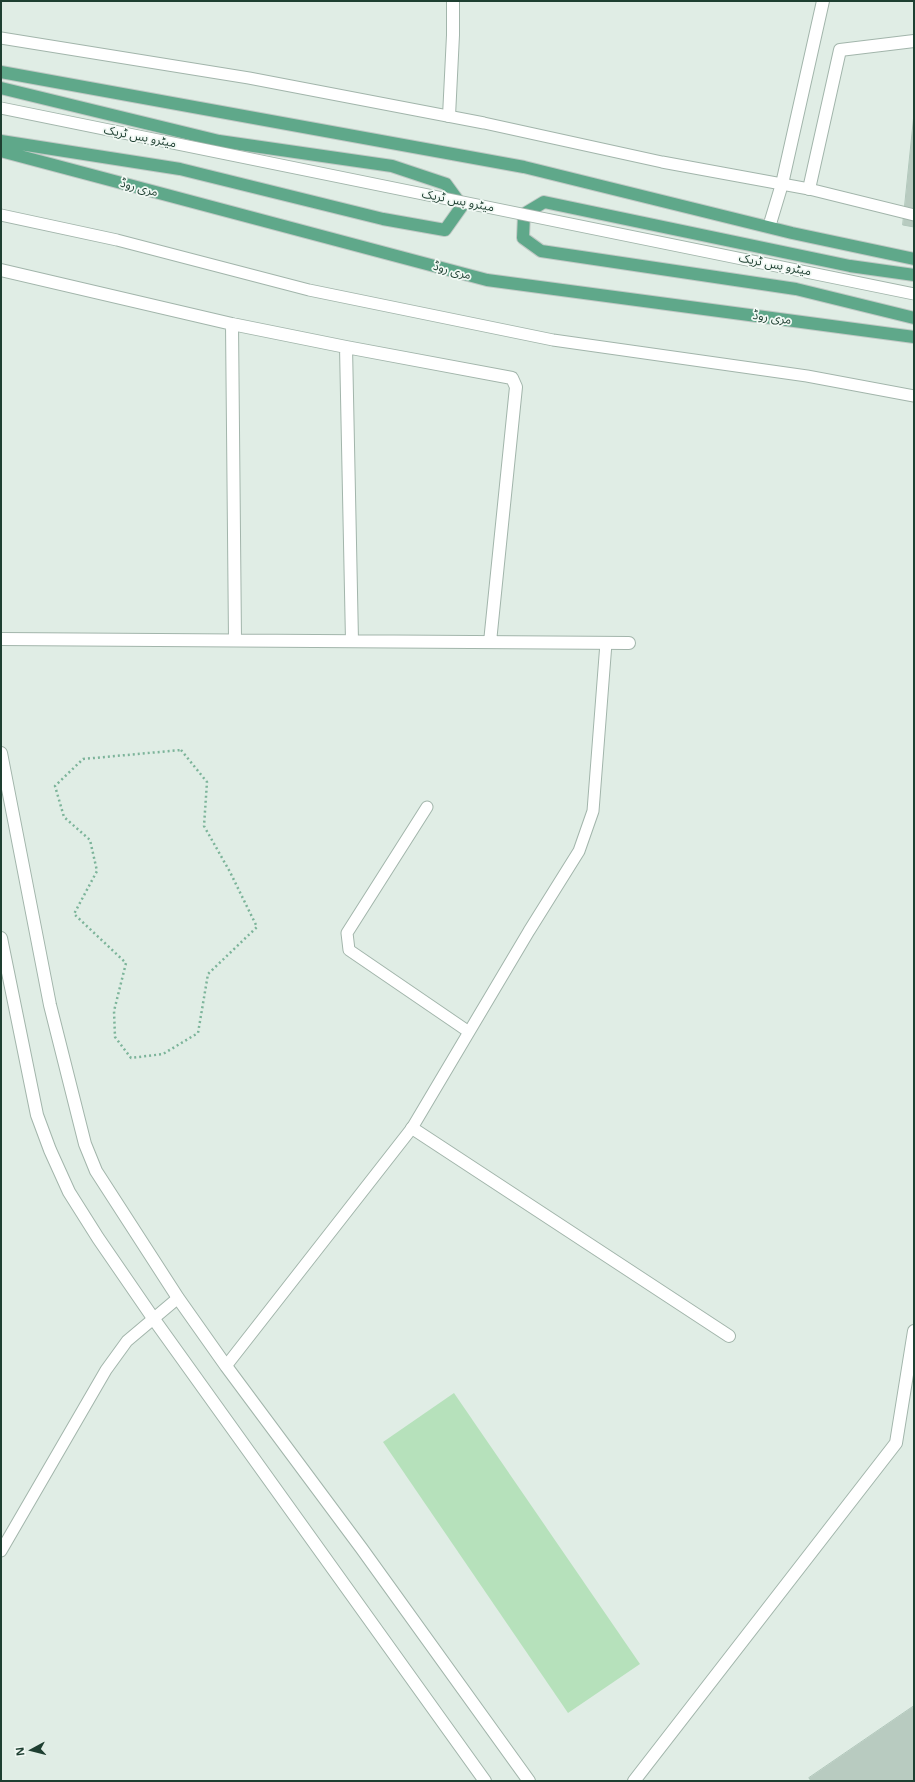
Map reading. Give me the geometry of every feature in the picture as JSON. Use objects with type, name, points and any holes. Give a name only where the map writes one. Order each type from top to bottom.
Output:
[{"type":"main road","points":[[1,72],[524,167],[769,228],[914,259]]},
{"type":"main road","points":[[1,88],[219,141],[392,166],[446,184],[462,206],[445,230],[383,219],[180,169],[1,141]]},
{"type":"main road","name":"مری روڈ","points":[[1,151],[488,280],[914,337]]},
{"type":"main road","points":[[914,275],[850,266],[544,202],[524,214],[524,238],[541,251],[796,289],[914,318]]},
{"type":"street","points":[[449,116],[453,35],[452,1]]},
{"type":"street","points":[[769,228],[782,184],[823,1]]},
{"type":"street","points":[[809,189],[840,50],[914,41]]},
{"type":"street","points":[[1,270],[232,324],[512,378],[516,387],[490,642]]},
{"type":"street","points":[[232,324],[235,640]]},
{"type":"street","points":[[346,347],[352,641]]},
{"type":"street","points":[[1,639],[629,643]]},
{"type":"street","points":[[1,753],[50,1005],[85,1144],[96,1171],[178,1298],[226,1366],[362,1549],[529,1781]]},
{"type":"street","points":[[1,938],[37,1115],[50,1150],[69,1192],[153,1318],[485,1781]]},
{"type":"street","points":[[412,1128],[729,1336]]},
{"type":"street","points":[[634,1781],[896,1443],[914,1331]]},
{"type":"lane","points":[[1,38],[250,78],[449,116],[662,162],[809,189],[914,215]]},
{"type":"lane","name":"میٹرو بس ٹریک","points":[[1,108],[914,294]]},
{"type":"lane","points":[[1,215],[117,240],[309,290],[553,340],[807,376],[914,396]]},
{"type":"lane","points":[[226,1366],[412,1128],[529,931],[580,851],[593,811],[606,643]]},
{"type":"lane","points":[[427,807],[347,933],[349,950],[469,1032]]},
{"type":"lane","points":[[1,1551],[106,1370],[127,1342],[178,1298]]},
{"type":"path","points":[[181,750],[207,782],[204,826],[230,872],[257,926],[208,974],[198,1032],[163,1054],[132,1058],[115,1037],[114,1011],[126,963],[74,914],[97,871],[90,840],[64,817],[55,786],[83,759],[181,750]]},
{"type":"green space","points":[[454,1393],[640,1664],[568,1713],[383,1442]]},
{"type":"building","points":[[914,114],[914,227],[903,225]]},
{"type":"building","points":[[914,1706],[914,1781],[811,1781],[809,1778]]}]
